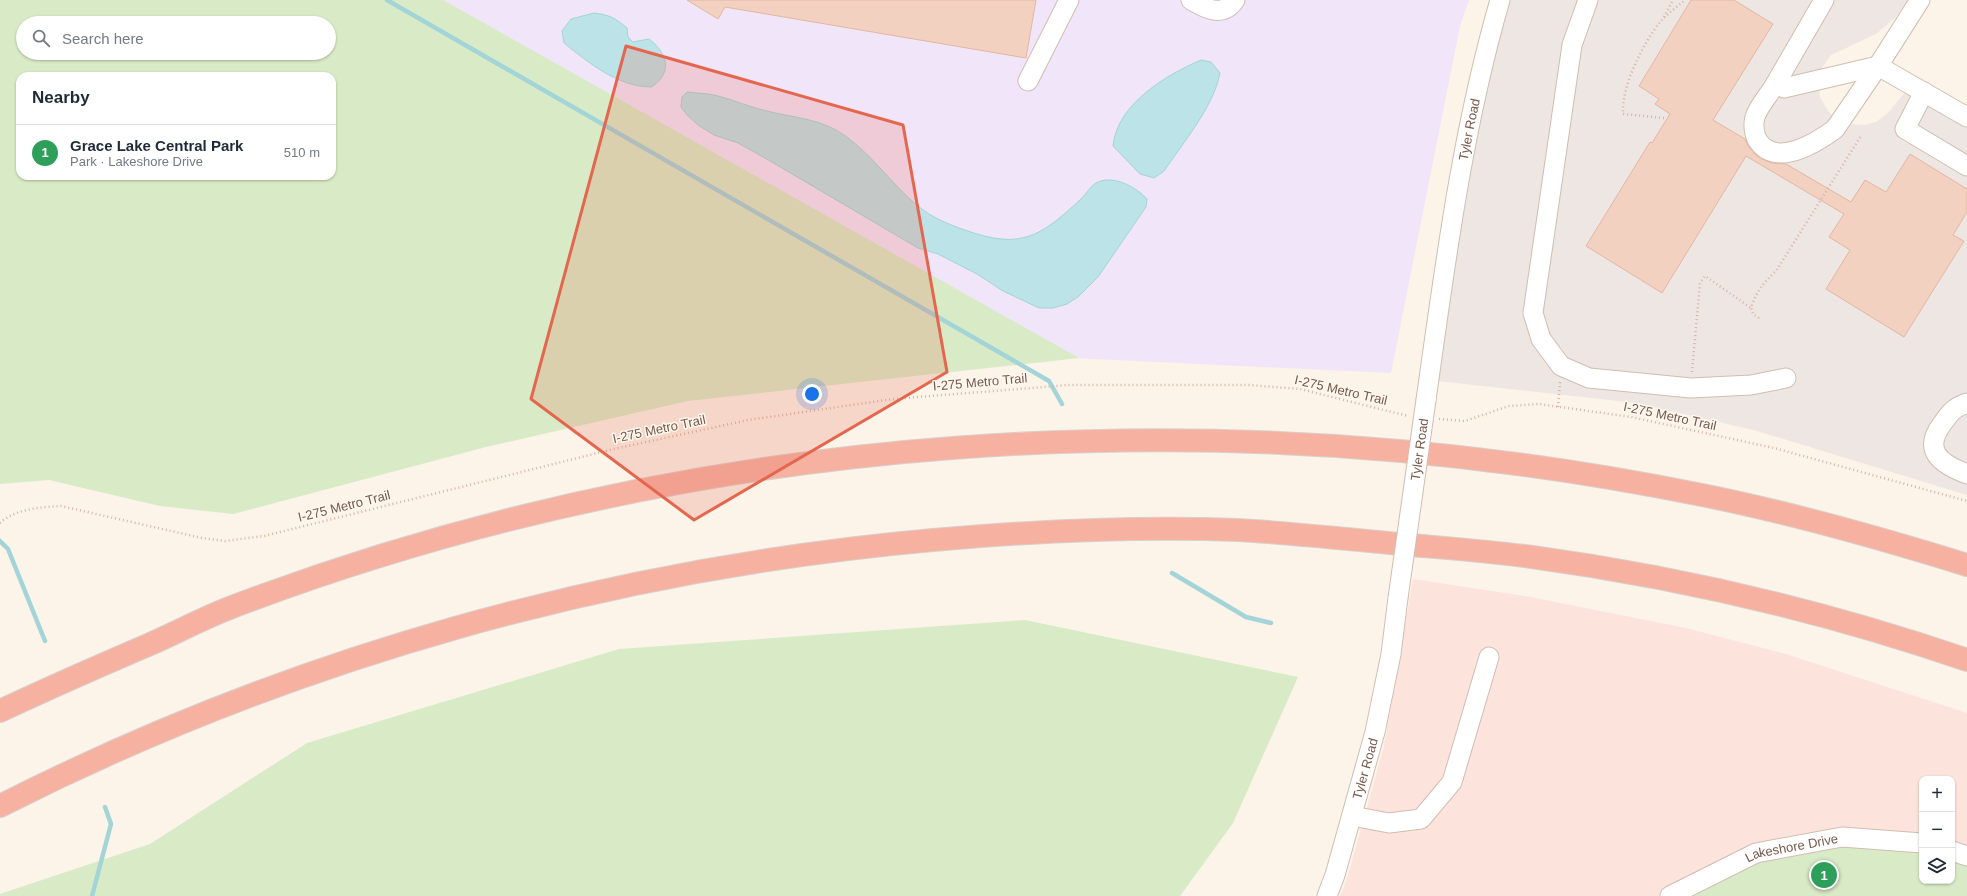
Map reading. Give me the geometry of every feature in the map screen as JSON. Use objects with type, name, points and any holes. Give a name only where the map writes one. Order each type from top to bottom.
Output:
[{"type":"highway","points":[[0,711],[226,609],[316,577],[475,528],[563,506],[718,475],[862,456],[988,445],[1133,440],[1250,440],[1328,444],[1483,459],[1630,481],[1703,495],[1826,524],[1967,565]]},
{"type":"highway","points":[[0,806],[77,768],[172,726],[250,695],[406,642],[487,618],[635,583],[742,563],[855,548],[1008,533],[1109,529],[1238,530],[1531,556],[1620,571],[1739,596],[1892,636],[1967,660]]},
{"type":"street","points":[[1028,81],[1068,0]]},
{"type":"street","points":[[1191,0],[1209,10],[1216,11],[1228,7],[1235,0]]},
{"type":"street","name":"Tyler Road","points":[[1327,896],[1335,875],[1375,732],[1391,654],[1426,400],[1461,166],[1473,104],[1500,0]]},
{"type":"street","points":[[1588,0],[1572,45],[1533,313],[1541,339],[1561,366],[1589,378],[1691,388],[1751,385],[1786,378]]},
{"type":"street","points":[[1824,0],[1755,117],[1754,128],[1757,140],[1772,152],[1785,154],[1825,136],[1835,129],[1878,66],[1920,0]]},
{"type":"street","points":[[1776,83],[1784,88],[1878,66],[1967,116]]},
{"type":"street","points":[[1924,92],[1905,129],[1967,166]]},
{"type":"street","points":[[1967,403],[1954,407],[1934,435],[1933,446],[1938,457],[1952,468],[1967,474]]},
{"type":"street","points":[[1352,816],[1388,823],[1421,819],[1452,782],[1489,657]]},
{"type":"street","name":"Lakeshore Drive","points":[[1670,896],[1756,853],[1842,838],[1919,843]]},
{"type":"street","points":[[1955,852],[1967,856]]},
{"type":"path","points":[[1664,118],[1623,114],[1623,107],[1630,79],[1648,40],[1662,20],[1673,0]]},
{"type":"path","points":[[1662,20],[1684,0]]},
{"type":"path","points":[[1750,308],[1755,294],[1765,281],[1776,271],[1862,136]]},
{"type":"path","points":[[1691,388],[1700,283],[1705,276],[1750,308],[1753,314],[1759,318]]},
{"type":"path","points":[[1558,406],[1561,366]]},
{"type":"path","name":"I-275 Metro Trail","points":[[0,523],[7,517],[40,508],[61,506],[202,538],[225,541],[264,536],[614,449],[748,420],[893,399],[1037,387],[1249,385],[1300,389],[1411,416]]},
{"type":"path","name":"I-275 Metro Trail","points":[[1434,418],[1465,421],[1509,406],[1539,404],[1631,417],[1774,448],[1967,501]]},
{"type":"highlighted area","points":[[626,46],[903,125],[947,372],[694,520],[531,399]]},
{"type":"shaded area","points":[[442,0],[1469,0],[1460,26],[1391,373],[1072,358]]},
{"type":"shaded area","points":[[1508,0],[1908,0],[1895,18],[1876,34],[1831,55],[1821,69],[1818,80],[1819,89],[1820,97],[1828,111],[1834,117],[1849,124],[1865,125],[1876,122],[1889,112],[1905,92],[1967,126],[1967,495],[1754,430],[1636,403],[1437,381],[1441,347],[1480,104]]},
{"type":"shaded area","points":[[1413,579],[1525,596],[1686,628],[1786,654],[1967,713],[1967,896],[1340,896],[1347,879],[1384,746]]},
{"type":"green space","points":[[0,0],[443,0],[1079,358],[688,401],[486,447],[233,514],[160,506],[49,480],[0,484]]},
{"type":"green space","points":[[1025,620],[1298,677],[1233,823],[1180,896],[0,896],[0,894],[150,844],[307,743],[619,649]]},
{"type":"green space","points":[[1840,846],[1919,850],[1919,884],[1955,884],[1955,858],[1967,862],[1967,896],[1686,896],[1738,869],[1768,859]]},
{"type":"water","points":[[594,13],[608,16],[619,22],[627,28],[628,37],[633,42],[649,39],[657,46],[663,55],[666,65],[661,79],[652,87],[627,83],[594,66],[564,43],[562,31],[571,19]]},
{"type":"water","points":[[1201,60],[1211,62],[1220,73],[1217,86],[1205,111],[1164,171],[1154,178],[1140,174],[1113,146],[1116,131],[1133,104],[1145,93],[1173,74]]},
{"type":"water","points":[[687,92],[714,95],[774,113],[818,122],[828,126],[838,131],[859,147],[898,188],[929,214],[959,228],[977,234],[994,238],[1009,239],[1022,238],[1034,234],[1057,220],[1081,199],[1094,185],[1104,180],[1118,181],[1137,190],[1147,199],[1146,207],[1098,277],[1078,297],[1067,304],[1053,308],[1039,308],[1003,291],[977,274],[938,254],[918,248],[738,143],[714,135],[698,125],[681,107],[682,97]]},
{"type":"building","points":[[687,0],[1036,0],[1026,58],[725,7],[718,19]]},
{"type":"building","points":[[1691,0],[1734,0],[1773,24],[1713,120],[1745,139],[1748,146],[1758,157],[1771,163],[1786,164],[1851,202],[1865,180],[1886,192],[1910,154],[1967,189],[1967,212],[1953,235],[1964,241],[1904,337],[1826,289],[1850,250],[1829,237],[1844,214],[1746,156],[1662,293],[1586,246],[1650,142],[1652,143],[1670,114],[1655,104],[1659,99],[1639,86]]},
{"type":"waterway","points":[[387,0],[1049,381],[1062,404]]},
{"type":"waterway","points":[[0,541],[8,549],[45,641]]},
{"type":"waterway","points":[[1172,573],[1246,617],[1271,623]]},
{"type":"waterway","points":[[92,896],[111,824],[105,807]]},
{"type":"place","name":"Grace Lake Central Park","points":[[1824,875]]}]
